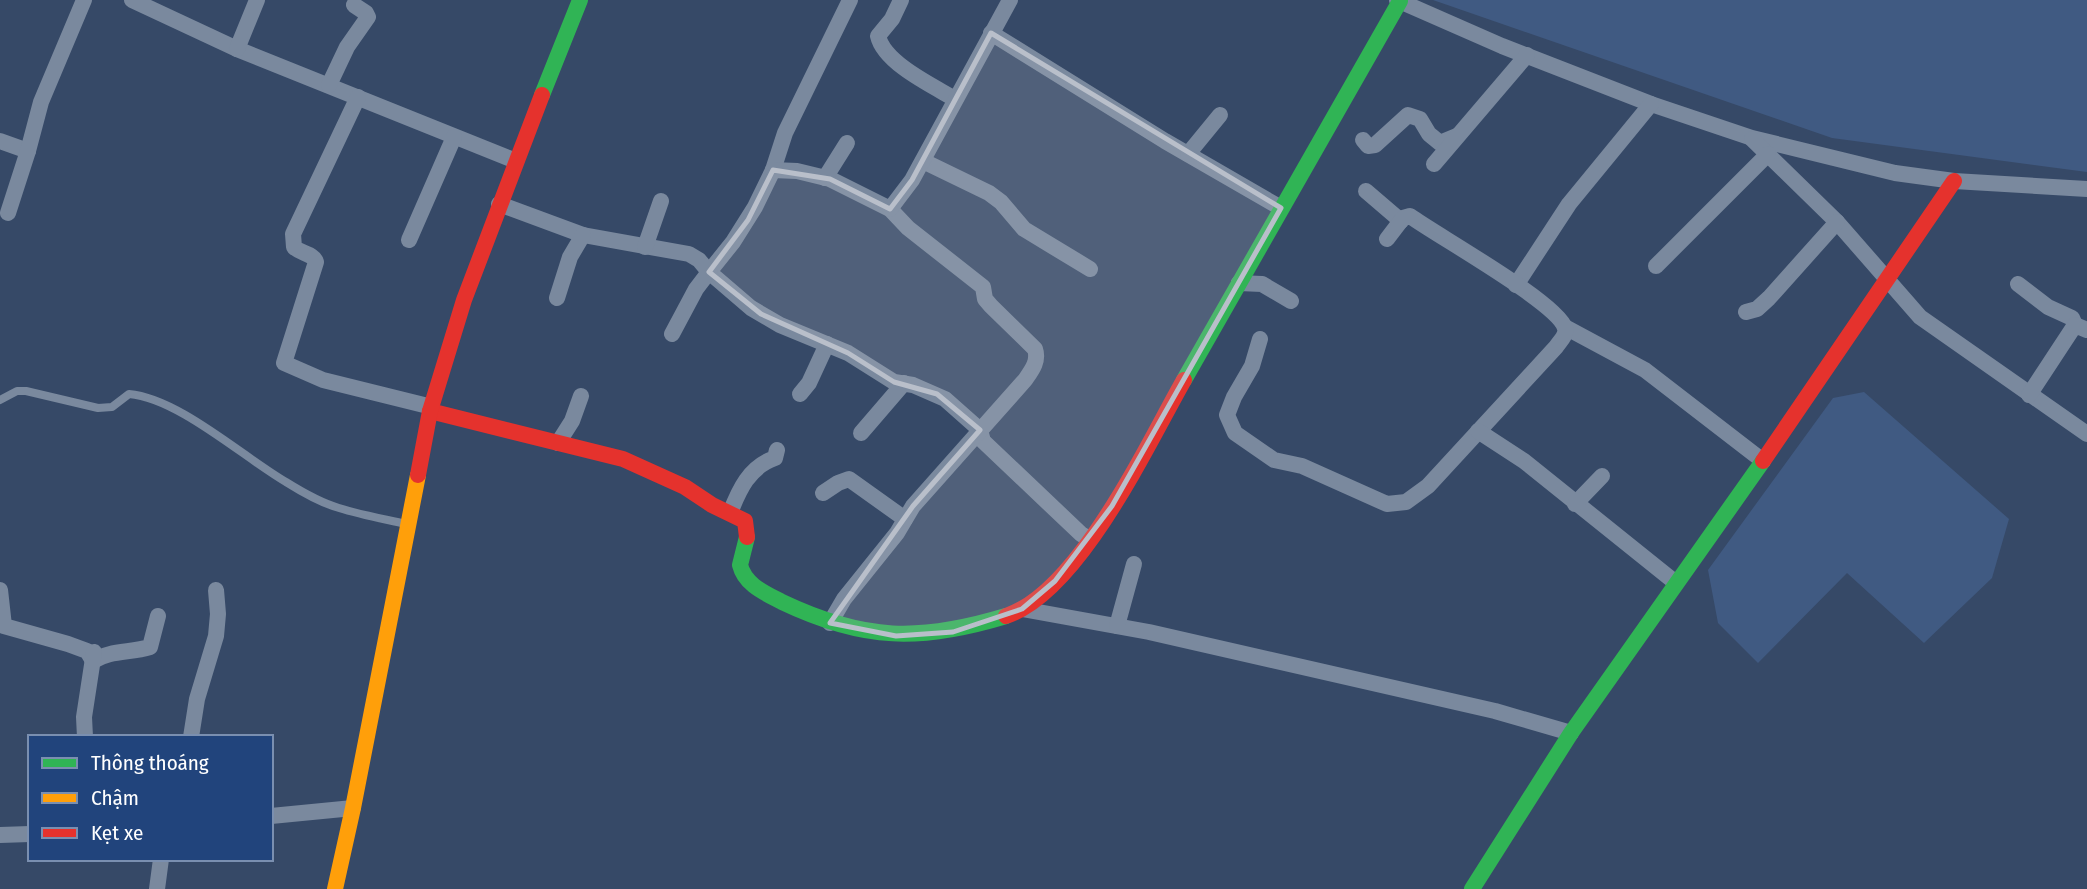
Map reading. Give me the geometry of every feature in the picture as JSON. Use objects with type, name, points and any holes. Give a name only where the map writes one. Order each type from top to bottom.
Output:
[{"type":"street","points":[[8,213],[29,151],[41,102],[83,0]]},
{"type":"street","points":[[132,0],[237,49],[516,161]]},
{"type":"street","points":[[237,49],[257,0]]},
{"type":"street","points":[[335,889],[431,409],[464,300],[565,32],[580,0]]},
{"type":"street","points":[[672,334],[696,289],[748,220],[773,170],[785,133],[850,0]]},
{"type":"street","points":[[901,0],[892,19],[878,36],[879,43],[908,72],[956,99]]},
{"type":"street","points":[[890,209],[923,161],[1010,0]]},
{"type":"street","points":[[358,97],[293,234],[294,247],[313,256],[316,262],[284,363],[323,380],[623,459],[651,470],[745,522],[748,526],[746,540],[738,564],[741,574],[748,582],[830,623],[878,634],[937,635],[971,627],[1022,609],[1055,581],[1112,506],[1399,1],[1651,104],[1752,138],[1895,173],[1954,181],[2087,189]]},
{"type":"street","points":[[329,85],[347,47],[368,17],[354,5]]},
{"type":"street","points":[[991,33],[1281,208]]},
{"type":"street","points":[[1434,164],[1527,55]]},
{"type":"street","points":[[1516,285],[1569,204],[1651,104]]},
{"type":"street","points":[[1188,154],[1220,114]]},
{"type":"street","points":[[1363,140],[1368,146],[1375,145],[1408,116],[1420,119],[1429,134],[1440,142],[1459,135]]},
{"type":"street","points":[[409,240],[454,136]]},
{"type":"street","points":[[1752,138],[1836,222],[1920,317],[2087,434]]},
{"type":"street","points":[[0,141],[29,151]]},
{"type":"street","points":[[825,178],[847,143]]},
{"type":"street","points":[[1656,266],[1768,154]]},
{"type":"street","points":[[923,161],[989,193],[1001,202],[1024,229],[1090,269]]},
{"type":"street","points":[[773,170],[797,171],[825,178],[890,209],[908,228],[984,287],[985,299],[990,306],[1036,352],[1035,365],[1030,373],[914,506],[897,533],[844,599],[830,623]]},
{"type":"street","points":[[1472,889],[1571,733],[1763,461],[1954,181]]},
{"type":"street","points":[[1366,191],[1401,221]]},
{"type":"street","points":[[645,247],[662,201]]},
{"type":"street","points":[[499,204],[583,235],[689,254],[761,314],[856,358],[894,382],[904,383],[945,399],[980,430],[983,441],[1063,518],[1089,539]]},
{"type":"street","points":[[1260,339],[1252,366],[1227,415],[1235,433],[1274,460],[1302,466],[1387,504],[1406,502],[1428,486],[1556,347],[1565,334],[1565,327],[1560,318],[1516,285],[1407,215],[1387,239]]},
{"type":"street","points":[[1746,312],[1757,309],[1769,298],[1836,222]]},
{"type":"street","points":[[557,298],[570,257],[583,235]]},
{"type":"street","points":[[1239,284],[1262,284],[1291,301]]},
{"type":"street","points":[[2018,284],[2048,307],[2072,318],[2081,328],[2029,395]]},
{"type":"street","points":[[1565,327],[1645,370],[1763,461]]},
{"type":"street","points":[[800,394],[809,383],[827,344]]},
{"type":"street","points":[[860,433],[904,383]]},
{"type":"street","points":[[558,443],[572,421],[581,396]]},
{"type":"street","points":[[1478,431],[1524,461],[1676,583]]},
{"type":"street","points":[[730,513],[737,495],[753,470],[775,458],[777,450]]},
{"type":"street","points":[[1575,503],[1602,476]]},
{"type":"street","points":[[823,493],[838,482],[849,479],[905,519]]},
{"type":"street","points":[[1117,626],[1135,564]]},
{"type":"street","points":[[0,590],[4,626],[68,644],[93,656]]},
{"type":"street","points":[[191,735],[197,699],[218,625],[216,590]]},
{"type":"street","points":[[1022,609],[1117,626],[1495,711],[1571,733]]},
{"type":"street","points":[[93,656],[132,652],[149,647],[158,615]]},
{"type":"street","points":[[85,735],[84,717],[93,656]]},
{"type":"street","points":[[273,816],[353,808]]},
{"type":"street","points":[[0,835],[28,834]]},
{"type":"street","points":[[158,889],[161,861]]},
{"type":"lane","points":[[0,400],[17,391],[26,391],[97,408],[112,407],[129,394],[147,396],[205,426],[288,484],[337,508],[408,525]]},
{"type":"highlighted area","points":[[991,33],[1281,208],[1112,506],[1055,581],[1022,609],[953,632],[896,636],[830,623],[913,506],[980,430],[937,394],[894,382],[848,353],[761,314],[709,272],[748,220],[773,170],[830,179],[890,209],[912,180]]},
{"type":"water","points":[[1433,0],[2087,0],[2087,172],[1832,138]]},
{"type":"water","points":[[1864,392],[2009,519],[1992,578],[1924,643],[1847,573],[1758,663],[1718,623],[1708,570],[1833,398]]},
{"type":"traffic: fast","points":[[542,95],[580,0]]},
{"type":"traffic: fast","points":[[1184,380],[1400,1]]},
{"type":"traffic: fast","points":[[1472,889],[1571,733],[1763,461]]},
{"type":"traffic: fast","points":[[747,537],[740,565],[751,583],[782,602],[840,624],[892,633],[919,633],[946,630],[1006,616]]},
{"type":"traffic: slow","points":[[335,889],[418,475]]},
{"type":"traffic: jam","points":[[418,475],[430,411],[464,300],[542,95]]},
{"type":"traffic: jam","points":[[1763,461],[1954,181]]},
{"type":"traffic: jam","points":[[1006,616],[1033,602],[1085,548],[1131,477],[1184,380]]},
{"type":"traffic: jam","points":[[430,411],[623,459],[685,487],[712,505],[745,521],[747,537]]}]
